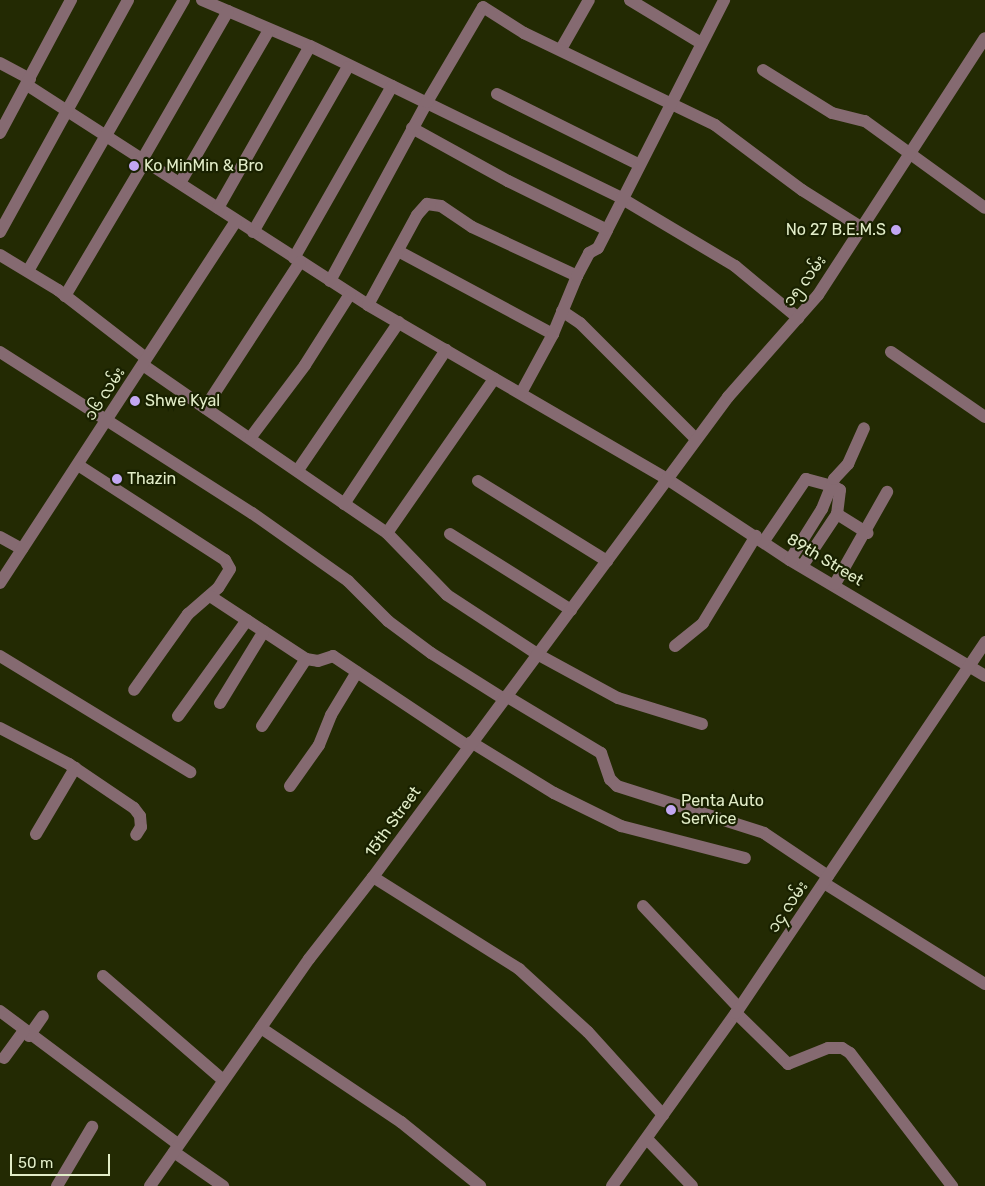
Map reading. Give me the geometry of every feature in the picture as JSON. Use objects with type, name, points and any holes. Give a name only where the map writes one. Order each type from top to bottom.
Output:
[{"type":"street","points":[[0,133],[71,0]]},
{"type":"street","points":[[0,232],[68,112],[128,0]]},
{"type":"street","points":[[28,271],[184,0]]},
{"type":"street","points":[[202,0],[310,46],[348,67],[426,102],[621,198],[735,266],[798,318]]},
{"type":"street","points":[[561,49],[589,0]]},
{"type":"street","points":[[630,0],[701,43]]},
{"type":"street","points":[[521,394],[553,334],[576,276],[589,252],[598,248],[638,164],[724,0]]},
{"type":"street","points":[[330,281],[426,102],[483,7],[524,33],[561,49],[669,105],[715,125],[802,190],[862,228]]},
{"type":"street","points":[[65,296],[228,11]]},
{"type":"street","points":[[180,183],[269,30]]},
{"type":"street","name":"၁၅ လမ်း","points":[[667,480],[728,396],[818,295],[985,38]]},
{"type":"street","points":[[218,208],[310,46]]},
{"type":"street","name":"89th Street","points":[[0,63],[68,112],[350,294],[667,480],[759,539],[985,676]]},
{"type":"street","points":[[253,232],[348,67]]},
{"type":"street","points":[[763,70],[832,113],[865,120],[985,208]]},
{"type":"street","points":[[205,408],[297,260],[392,86]]},
{"type":"street","points":[[497,94],[638,164]]},
{"type":"street","points":[[412,128],[508,182],[607,230]]},
{"type":"street","points":[[368,305],[424,207],[435,204],[508,246],[576,276]]},
{"type":"street","name":"၁၆ လမ်း","points":[[0,583],[236,221]]},
{"type":"street","points":[[398,251],[553,334]]},
{"type":"street","points":[[0,255],[65,296],[144,362],[205,408],[251,437],[387,533],[447,595],[537,654],[618,698],[702,724]]},
{"type":"street","points":[[251,437],[305,365],[350,294]]},
{"type":"street","points":[[562,311],[580,322],[696,439]]},
{"type":"street","points":[[298,470],[399,322]]},
{"type":"street","points":[[344,504],[446,350]]},
{"type":"street","points":[[0,352],[106,422],[260,519],[348,581],[388,621],[431,653],[602,753],[610,779],[617,786],[764,833],[826,880],[985,984]]},
{"type":"street","points":[[891,352],[985,417]]},
{"type":"street","points":[[387,533],[494,379]]},
{"type":"street","points":[[797,562],[833,486],[834,479],[848,464],[864,428]]},
{"type":"street","points":[[78,465],[229,564],[227,575],[210,596],[188,614],[134,690]]},
{"type":"street","points":[[675,646],[703,623],[759,539],[806,479],[833,486],[840,490],[837,514],[797,562]]},
{"type":"street","name":"15th Street","points":[[150,1186],[309,959],[373,877],[469,744],[667,480]]},
{"type":"street","points":[[478,481],[607,561]]},
{"type":"street","points":[[835,584],[867,533],[887,492]]},
{"type":"street","points":[[837,514],[867,533]]},
{"type":"street","points":[[450,534],[571,610]]},
{"type":"street","points":[[0,537],[22,549]]},
{"type":"street","points":[[210,596],[306,659],[318,661],[333,656],[469,744],[554,793],[621,826],[745,858]]},
{"type":"street","points":[[178,716],[247,620]]},
{"type":"street","points":[[220,703],[264,631]]},
{"type":"street","name":"၁၄ လမ်း","points":[[612,1186],[737,1010],[985,642]]},
{"type":"street","points":[[0,656],[190,772]]},
{"type":"street","points":[[262,726],[306,659]]},
{"type":"street","points":[[290,786],[319,745],[331,715],[357,672]]},
{"type":"street","points":[[0,728],[75,768],[134,808],[140,816],[141,827],[136,835]]},
{"type":"street","points":[[36,834],[75,768]]},
{"type":"street","points":[[373,877],[519,969],[582,1027],[663,1115]]},
{"type":"street","points":[[642,906],[788,1064],[828,1048],[842,1048],[850,1053],[952,1186]]},
{"type":"street","points":[[103,976],[223,1080]]},
{"type":"street","points":[[0,1011],[223,1186]]},
{"type":"street","points":[[4,1058],[43,1016]]},
{"type":"street","points":[[261,1028],[401,1122],[480,1186]]},
{"type":"street","points":[[57,1186],[92,1127]]},
{"type":"street","points":[[647,1139],[692,1186]]},
{"type":"place","name":"Ko MinMin & Bro","points":[[134,166]]},
{"type":"place","name":"No 27 B.E.M.S","points":[[896,230]]},
{"type":"place","name":"Shwe Kyal","points":[[135,401]]},
{"type":"place","name":"Thazin","points":[[117,479]]},
{"type":"place","name":"Penta Auto Service","points":[[671,810]]}]
